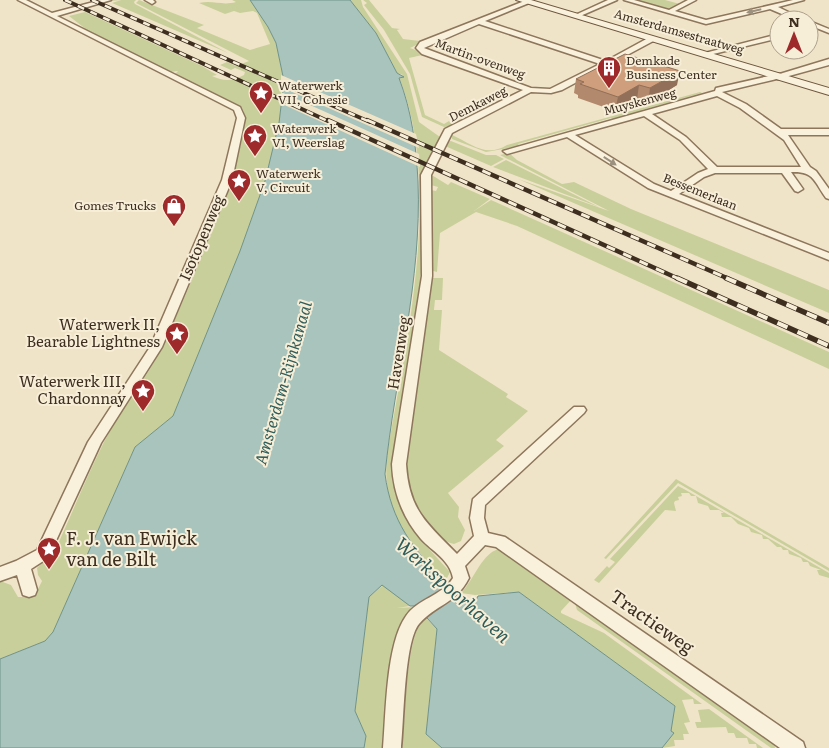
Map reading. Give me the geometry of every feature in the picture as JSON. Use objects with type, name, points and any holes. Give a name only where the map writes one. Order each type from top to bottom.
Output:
[{"type":"main road","name":"Amsterdamsestraatweg","points":[[524,1],[829,92]]},
{"type":"street","name":"Isotopenweg","points":[[0,574],[22,566],[43,554],[95,442],[156,347],[226,180],[242,118],[237,109],[21,0]]},
{"type":"street","points":[[52,16],[108,0]]},
{"type":"street","points":[[576,16],[614,0]]},
{"type":"street","points":[[627,0],[706,22],[801,0]]},
{"type":"street","points":[[669,0],[684,4]]},
{"type":"street","points":[[669,12],[693,0]]},
{"type":"street","name":"Martin-ovenweg","points":[[524,1],[423,44],[420,48],[425,52],[530,90]]},
{"type":"street","points":[[771,7],[778,10]]},
{"type":"street","points":[[478,21],[606,63]]},
{"type":"street","points":[[705,54],[769,38]]},
{"type":"street","name":"Demkaweg","points":[[448,131],[530,90],[551,91],[653,39]]},
{"type":"street","points":[[778,76],[829,62]]},
{"type":"street","name":"Muyskenweg","points":[[507,151],[646,114],[718,93],[719,90],[778,76]]},
{"type":"street","points":[[718,93],[743,106],[780,132],[794,146],[807,169],[813,173],[828,191]]},
{"type":"street","points":[[646,114],[671,127],[682,136],[714,170]]},
{"type":"street","name":"Havenweg","points":[[448,131],[426,175],[427,276],[398,464],[399,479],[407,503],[425,533],[457,564]]},
{"type":"street","points":[[780,132],[829,132]]},
{"type":"street","name":"Bessemerlaan","points":[[569,134],[634,177],[829,257]]},
{"type":"street","points":[[672,194],[701,175],[714,170],[807,169]]},
{"type":"street","points":[[785,170],[798,188]]},
{"type":"street","points":[[392,748],[404,643],[408,625],[420,613],[458,586],[460,578],[457,564],[482,538],[477,518],[478,503],[579,410]]},
{"type":"street","name":"Tractieweg","points":[[482,538],[500,541],[796,748]]},
{"type":"street","points":[[22,566],[29,590]]},
{"type":"green space","points":[[121,0],[136,0],[135,4],[228,53],[112,3]]},
{"type":"green space","points":[[139,0],[204,25],[197,28],[250,50],[270,44],[257,13],[253,11],[240,13],[234,11],[225,14],[199,3],[226,3],[236,2],[232,0],[250,0],[276,43],[284,81],[279,123],[265,181],[239,255],[173,416],[135,447],[53,632],[46,641],[0,659],[0,581],[11,585],[18,597],[34,597],[42,581],[38,575],[37,568],[44,561],[51,559],[104,442],[118,417],[157,358],[215,224],[239,150],[244,124],[242,108],[175,74],[178,71],[170,72],[87,30],[69,16],[85,12],[202,66],[217,75],[212,76],[217,78],[228,80],[244,75],[245,72],[235,68],[231,70],[220,65],[227,62],[236,66],[249,61],[136,3]]},
{"type":"green space","points":[[350,0],[361,0],[363,7],[407,74],[419,122],[440,137],[421,174],[422,261],[419,295],[393,471],[395,486],[405,514],[430,550],[450,572],[445,582],[409,540],[400,525],[388,493],[386,475],[387,455],[411,315],[417,265],[420,215],[418,167],[412,120],[399,77],[403,75],[397,73],[376,33]]},
{"type":"green space","points":[[363,0],[369,0],[392,28],[400,29],[397,30],[403,39],[420,41],[433,37],[410,48],[427,54],[409,58],[425,115],[444,124],[449,121],[453,126],[444,127],[422,117],[410,74],[384,30],[364,5],[367,3]]},
{"type":"green space","points":[[631,0],[665,0],[680,4],[669,10]]},
{"type":"green space","points":[[702,93],[642,110],[643,113],[616,120],[611,118],[518,144],[520,146],[486,152],[452,139],[452,135],[479,148],[486,150],[499,149],[507,145]]},
{"type":"green space","points":[[451,141],[486,155],[496,155],[504,159],[491,166],[445,146],[447,142]]},
{"type":"green space","points":[[509,153],[517,160],[562,184],[574,182],[631,209],[829,290],[829,313],[518,179],[609,211],[500,155]]},
{"type":"green space","points":[[506,160],[599,207],[493,167]]},
{"type":"green space","points":[[430,174],[448,185],[451,182],[490,199],[474,211],[491,200],[829,352],[829,369],[517,226],[476,212],[440,233],[437,272],[430,270],[431,190],[436,191],[438,187],[431,185]]},
{"type":"green space","points":[[443,278],[442,300],[435,300],[434,310],[442,310],[439,350],[508,394],[506,397],[528,411],[496,440],[504,446],[448,493],[459,507],[458,517],[465,530],[461,541],[454,544],[444,540],[435,533],[419,512],[408,487],[405,465],[422,346],[429,280]]},
{"type":"green space","points":[[676,479],[829,568],[829,571],[678,483],[606,559],[604,558]]},
{"type":"green space","points":[[678,486],[684,489],[829,573],[829,578],[819,575],[817,570],[821,570],[810,566],[808,562],[803,562],[801,558],[789,554],[788,550],[777,547],[768,539],[763,539],[762,535],[751,532],[749,528],[738,524],[731,517],[722,517],[721,513],[724,513],[719,510],[710,510],[708,506],[698,503],[696,496],[691,496],[689,493],[681,493],[682,496],[678,497],[679,500],[674,503],[676,511],[665,510],[599,583],[594,580],[607,566],[609,568],[615,562],[610,559]]},
{"type":"green space","points":[[496,550],[502,550],[572,599],[561,613],[604,633],[702,704],[694,704],[693,699],[682,700],[690,722],[684,723],[689,734],[683,734],[684,740],[674,740],[675,746],[662,748],[673,733],[670,731],[675,706],[519,592],[475,595],[461,593],[481,563]]},
{"type":"green space","points":[[383,585],[410,606],[397,608],[415,607],[418,610],[405,618],[398,629],[384,748],[364,748],[366,736],[355,711],[369,597]]},
{"type":"green space","points":[[575,603],[774,742],[775,748],[771,748],[577,610]]},
{"type":"green space","points":[[424,616],[437,629],[426,734],[442,748],[402,748],[407,679],[413,642]]},
{"type":"green space","points":[[709,709],[763,748],[757,748],[756,744],[749,744],[747,738],[736,738],[734,733],[728,733],[726,727],[697,728],[695,722],[701,722],[698,710]]},
{"type":"water","name":"Amsterdam-Rijnkanaal","points":[[250,0],[350,0],[376,33],[397,73],[404,77],[399,78],[407,103],[415,142],[418,219],[412,292],[385,474],[392,506],[405,533],[423,558],[445,582],[442,588],[457,604],[475,602],[478,596],[519,592],[675,706],[671,731],[674,733],[662,748],[442,748],[426,734],[437,629],[416,606],[410,606],[382,585],[369,597],[355,711],[366,736],[364,748],[0,748],[0,659],[45,641],[53,632],[135,447],[173,416],[240,251],[265,181],[279,123],[284,81],[276,43]]},
{"type":"pier","points":[[281,75],[416,134],[419,148],[281,87]]},
{"type":"pier","points":[[281,92],[419,154],[420,167],[280,103]]},
{"type":"building","points":[[625,54],[680,71],[650,88],[639,85],[618,97],[580,84],[584,82],[576,79]]},
{"type":"railway","points":[[65,0],[330,122]]},
{"type":"railway","points":[[92,0],[370,122]]},
{"type":"railway","points":[[328,120],[679,279]]},
{"type":"railway","points":[[367,120],[729,279]]},
{"type":"railway","points":[[677,278],[829,346]]},
{"type":"railway","points":[[726,278],[829,323]]},
{"type":"place","name":"Demkade Business Center","points":[[609,89]]},
{"type":"place","name":"Waterwerk VII, Cohesie","points":[[261,114]]},
{"type":"place","name":"Waterwerk VI, Weerslag","points":[[255,157]]},
{"type":"place","name":"Waterwerk V, Circuit","points":[[239,202]]},
{"type":"place","name":"Gomes Trucks","points":[[174,227]]},
{"type":"place","name":"Waterwerk II, Bearable Lightness","points":[[177,355]]},
{"type":"place","name":"Waterwerk III, Chardonnay","points":[[143,412]]},
{"type":"place","name":"F. J. van Ewijck van de Bilt","points":[[49,570]]},
{"type":"water label","name":"Werkspoorhaven","points":[[453,590]]}]
